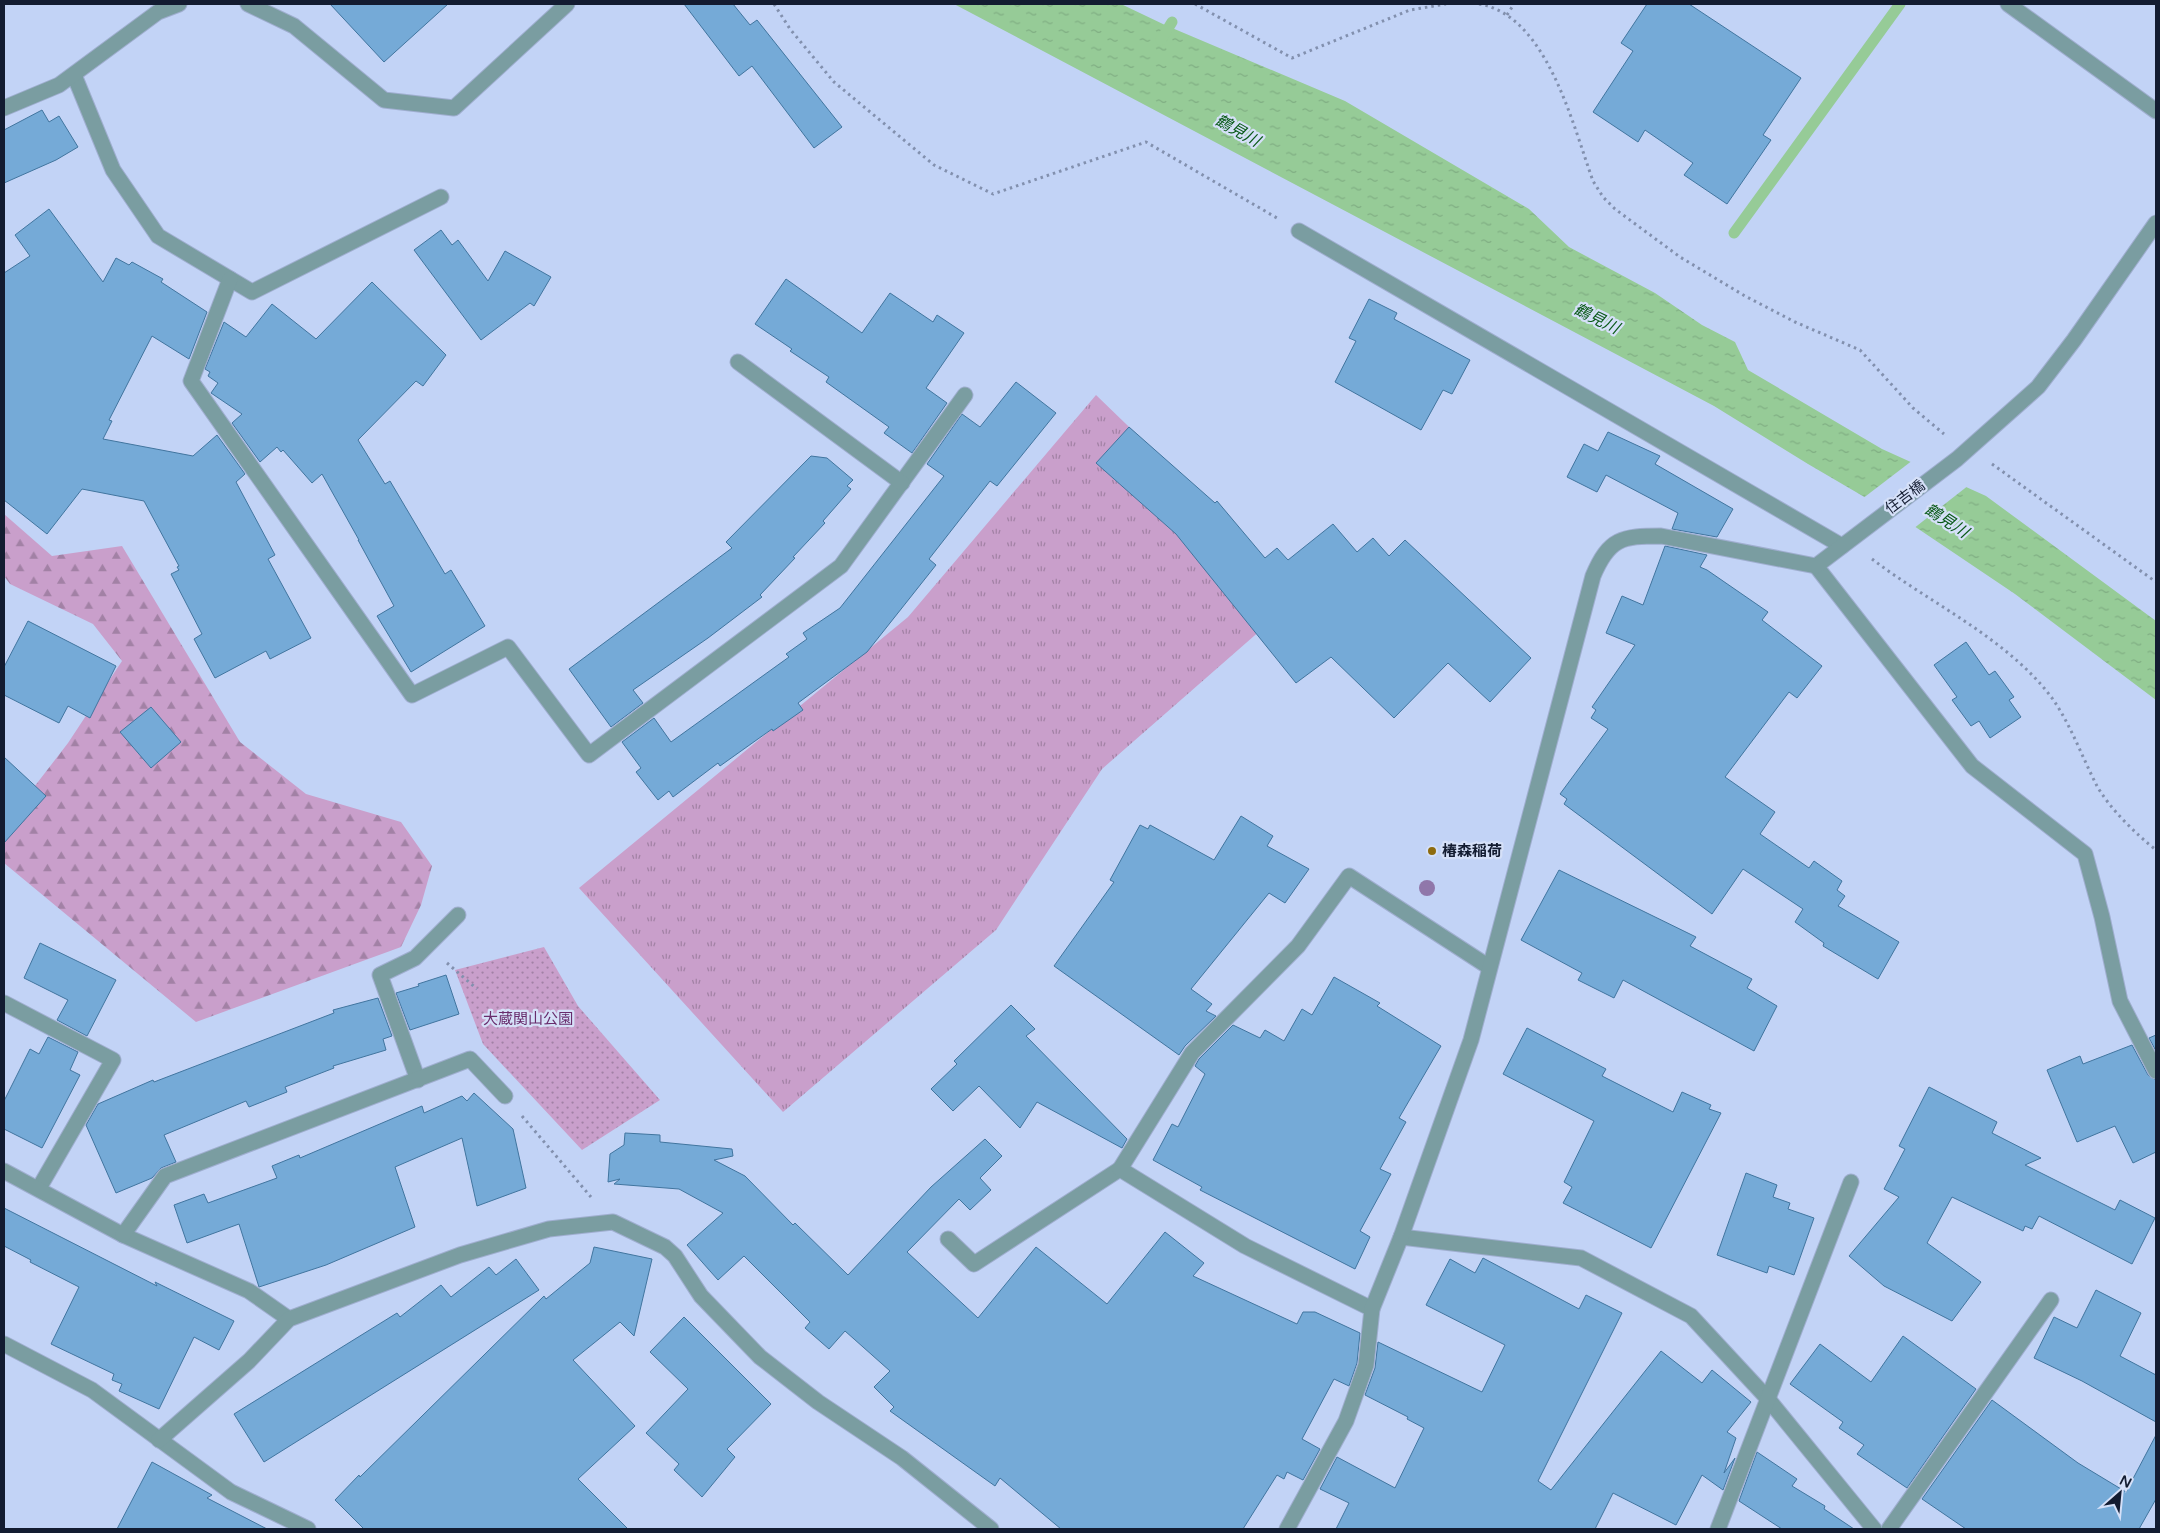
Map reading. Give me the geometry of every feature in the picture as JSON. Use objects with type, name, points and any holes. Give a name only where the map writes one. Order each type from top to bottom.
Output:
[{"type":"street","points":[[4,108],[59,85],[158,12],[179,4]]},
{"type":"street","points":[[248,4],[294,26],[384,100],[454,108],[568,4]]},
{"type":"street","points":[[2008,4],[2156,111]]},
{"type":"street","points":[[74,75],[113,170],[158,236],[252,292],[441,198]]},
{"type":"street","name":"住吉橋","points":[[1816,566],[1854,535],[1957,459],[2038,386],[2074,340],[2156,223]]},
{"type":"street","points":[[1299,231],[1842,546]]},
{"type":"street","points":[[230,279],[191,381],[412,695],[508,647],[589,755],[841,566],[965,395]]},
{"type":"street","points":[[738,362],[902,483]]},
{"type":"street","points":[[1287,1529],[1346,1421],[1366,1365],[1372,1309],[1401,1237],[1471,1040],[1593,576],[1610,547],[1622,539],[1639,536],[1661,536],[1816,566],[1972,766],[2085,854],[2102,917],[2120,1001],[2156,1071]]},
{"type":"street","points":[[948,1239],[974,1264],[1120,1169],[1192,1054],[1298,946],[1349,876],[1489,967]]},
{"type":"street","points":[[418,1080],[380,975],[415,958],[458,915]]},
{"type":"street","points":[[4,1003],[113,1060],[39,1188]]},
{"type":"street","points":[[123,1235],[165,1176],[470,1059],[505,1096]]},
{"type":"street","points":[[1120,1169],[1245,1246],[1372,1309]]},
{"type":"street","points":[[4,1171],[39,1188],[123,1235],[250,1291],[289,1319]]},
{"type":"street","points":[[1718,1529],[1851,1182]]},
{"type":"street","points":[[159,1440],[249,1361],[289,1319],[469,1253],[549,1229],[613,1222],[665,1247],[675,1256],[701,1296],[760,1357],[818,1402],[902,1458],[991,1529]]},
{"type":"street","points":[[1401,1237],[1581,1258],[1691,1316],[1768,1399],[1874,1529]]},
{"type":"street","points":[[1889,1529],[2051,1300]]},
{"type":"street","points":[[4,1344],[92,1390],[231,1492],[308,1529]]},
{"type":"path","points":[[774,4],[790,29],[834,82],[934,165],[993,194],[1146,142],[1299,231]]},
{"type":"path","points":[[1195,4],[1292,58],[1410,10],[1446,4]]},
{"type":"path","points":[[1479,4],[1507,14],[1522,26],[1535,42],[1556,78],[1593,181],[1603,197],[1615,209],[1680,257],[1745,296],[1795,322],[1860,350],[1913,408],[1932,426],[1950,438]]},
{"type":"path","points":[[1507,14],[1514,4]]},
{"type":"path","points":[[1990,462],[2156,582]]},
{"type":"path","points":[[1842,546],[1868,555],[2012,655],[2052,699],[2067,724],[2098,788],[2127,824],[2156,850]]},
{"type":"path","points":[[428,946],[478,989]]},
{"type":"path","points":[[531,1127],[584,1188]]},
{"type":"green space","points":[[1096,395],[1302,594],[1102,769],[996,930],[783,1112],[579,888],[908,617]]},
{"type":"green space","points":[[4,514],[52,556],[122,546],[240,742],[306,794],[401,822],[432,866],[421,905],[401,947],[196,1022],[4,863],[4,826],[68,743],[122,661],[93,624],[10,584],[4,576]]},
{"type":"green space","name":"大蔵関山公園","points":[[544,947],[578,1006],[660,1100],[582,1150],[483,1044],[455,970]]},
{"type":"water","name":"鶴見川","points":[[954,4],[1121,4],[1165,25],[1345,101],[1529,209],[1569,247],[1655,293],[1702,325],[1735,342],[1748,370],[1882,449],[1986,496],[2156,621],[2156,700],[2015,594],[1914,526],[1714,406]]},
{"type":"pier","points":[[1913,460],[1969,485],[1913,529],[1862,499]]},
{"type":"building","points":[[330,4],[448,4],[384,62]]},
{"type":"building","points":[[684,4],[733,4],[750,25],[757,20],[842,127],[814,148],[752,66],[739,76]]},
{"type":"building","points":[[1647,4],[1689,4],[1801,78],[1763,135],[1771,140],[1727,204],[1684,175],[1693,163],[1645,130],[1638,142],[1593,112],[1633,51],[1621,43]]},
{"type":"building","points":[[42,110],[49,122],[59,116],[78,147],[56,160],[4,183],[4,130]]},
{"type":"building","points":[[49,209],[103,282],[116,258],[129,265],[132,262],[163,279],[161,282],[207,312],[189,359],[152,336],[109,420],[112,421],[103,439],[193,456],[217,435],[245,474],[236,482],[275,555],[268,559],[311,638],[270,659],[266,651],[215,678],[194,639],[202,634],[171,574],[179,570],[177,567],[179,566],[144,501],[82,489],[47,534],[4,500],[4,273],[30,256],[15,235]]},
{"type":"building","points":[[441,230],[452,245],[458,240],[488,281],[505,251],[551,277],[534,306],[530,303],[481,340],[414,250]]},
{"type":"building","points":[[786,279],[862,333],[890,293],[933,322],[937,315],[964,333],[926,388],[947,403],[912,453],[884,433],[889,427],[826,382],[829,377],[790,351],[792,349],[755,324]]},
{"type":"building","points":[[372,282],[446,355],[423,386],[416,381],[358,440],[385,484],[390,481],[445,574],[451,570],[485,626],[411,672],[377,616],[394,606],[322,474],[312,483],[283,450],[281,452],[277,447],[260,462],[232,423],[242,414],[211,393],[218,383],[208,376],[210,372],[205,369],[224,322],[246,337],[272,304],[316,339]]},
{"type":"building","points":[[1369,299],[1397,313],[1394,319],[1470,360],[1452,394],[1443,390],[1421,430],[1335,382],[1356,341],[1349,338]]},
{"type":"building","points":[[1016,382],[1056,413],[997,486],[990,481],[929,559],[936,565],[867,652],[798,703],[803,710],[773,731],[772,729],[720,766],[718,763],[673,797],[669,791],[658,800],[636,772],[641,768],[622,742],[654,718],[671,742],[789,657],[786,654],[807,639],[803,633],[840,608],[944,476],[927,464],[962,414],[980,427]]},
{"type":"building","points":[[1129,427],[1215,503],[1217,501],[1265,558],[1277,548],[1288,560],[1333,524],[1357,552],[1373,538],[1389,556],[1405,540],[1531,658],[1490,702],[1448,663],[1394,718],[1331,657],[1296,683],[1176,534],[1096,463]]},
{"type":"building","points":[[1608,432],[1660,456],[1655,464],[1733,509],[1717,537],[1672,529],[1678,513],[1606,475],[1597,492],[1567,477],[1584,444],[1598,451]]},
{"type":"building","points":[[811,456],[827,458],[853,480],[847,486],[851,489],[823,521],[825,523],[793,557],[795,558],[760,595],[762,597],[708,638],[633,690],[643,703],[611,727],[569,669],[732,548],[726,542]]},
{"type":"building","points":[[1665,546],[1707,555],[1700,567],[1768,612],[1762,620],[1822,666],[1797,698],[1789,692],[1725,777],[1775,812],[1760,834],[1809,868],[1814,861],[1842,881],[1837,890],[1845,896],[1838,906],[1899,942],[1878,979],[1823,946],[1824,943],[1795,922],[1803,909],[1743,869],[1712,914],[1564,804],[1567,799],[1560,794],[1608,729],[1591,718],[1596,710],[1592,707],[1635,645],[1606,633],[1622,596],[1643,605]]},
{"type":"building","points":[[28,621],[116,666],[90,718],[68,706],[59,723],[4,695],[4,667]]},
{"type":"building","points":[[1966,642],[1989,675],[1995,671],[2014,697],[2009,700],[2021,717],[1990,738],[1979,721],[1971,726],[1952,700],[1957,697],[1934,665]]},
{"type":"building","points":[[151,707],[181,742],[151,768],[120,732]]},
{"type":"building","points":[[4,757],[46,796],[4,843]]},
{"type":"building","points":[[1241,816],[1273,836],[1267,846],[1309,869],[1285,903],[1269,893],[1191,989],[1212,1004],[1206,1011],[1216,1016],[1185,1046],[1179,1055],[1054,966],[1114,882],[1110,880],[1140,825],[1148,829],[1150,825],[1214,860]]},
{"type":"building","points":[[1559,870],[1696,937],[1690,946],[1752,979],[1747,988],[1777,1006],[1754,1051],[1623,980],[1614,998],[1578,980],[1582,973],[1521,940]]},
{"type":"building","points":[[40,943],[116,980],[87,1036],[57,1020],[68,1000],[24,978]]},
{"type":"building","points":[[446,975],[459,1014],[410,1030],[396,993]]},
{"type":"building","points":[[1334,977],[1380,1003],[1377,1006],[1441,1046],[1399,1118],[1406,1122],[1380,1169],[1391,1174],[1360,1231],[1370,1237],[1355,1269],[1200,1190],[1202,1187],[1153,1160],[1172,1124],[1178,1127],[1205,1074],[1195,1066],[1199,1059],[1233,1025],[1260,1038],[1265,1030],[1284,1041],[1302,1009],[1312,1015]]},
{"type":"building","points":[[378,998],[392,1036],[383,1039],[386,1050],[333,1066],[334,1068],[285,1087],[287,1092],[249,1107],[246,1101],[164,1135],[176,1162],[161,1168],[152,1178],[116,1193],[86,1125],[98,1104],[153,1080],[154,1082],[334,1013],[333,1010]]},
{"type":"building","points":[[1011,1005],[1035,1029],[1026,1036],[1127,1139],[1122,1148],[1037,1102],[1020,1128],[979,1086],[953,1111],[931,1089],[957,1064],[954,1061]]},
{"type":"building","points":[[1527,1028],[1606,1069],[1602,1076],[1673,1112],[1682,1092],[1711,1105],[1709,1109],[1721,1113],[1651,1248],[1563,1203],[1572,1187],[1564,1182],[1594,1121],[1503,1074]]},
{"type":"building","points":[[2156,1035],[2156,1051],[2149,1038]]},
{"type":"building","points":[[48,1037],[78,1052],[70,1070],[80,1075],[42,1148],[4,1129],[4,1101],[30,1049],[39,1054]]},
{"type":"building","points":[[2132,1045],[2148,1075],[2156,1080],[2156,1152],[2133,1163],[2115,1126],[2077,1142],[2047,1070],[2080,1056],[2083,1064]]},
{"type":"building","points":[[1929,1087],[1997,1122],[1992,1133],[2041,1158],[2025,1165],[2115,1210],[2120,1200],[2155,1218],[2132,1264],[2039,1216],[2032,1229],[2025,1226],[2023,1231],[1952,1197],[1927,1243],[1981,1282],[1952,1321],[1884,1286],[1849,1256],[1899,1197],[1884,1189],[1905,1149],[1899,1146]]},
{"type":"building","points":[[474,1093],[513,1129],[526,1188],[477,1206],[462,1138],[395,1167],[415,1227],[326,1265],[259,1287],[239,1224],[187,1243],[174,1205],[204,1194],[208,1203],[277,1178],[272,1166],[299,1155],[300,1158],[422,1106],[424,1113],[462,1096],[467,1101]]},
{"type":"building","points":[[625,1133],[660,1135],[660,1142],[732,1149],[733,1156],[714,1160],[745,1176],[793,1225],[795,1223],[848,1275],[931,1187],[985,1139],[1002,1156],[980,1178],[991,1190],[970,1210],[959,1199],[907,1252],[978,1318],[1036,1247],[1107,1304],[1165,1232],[1204,1263],[1193,1276],[1297,1324],[1303,1312],[1315,1312],[1360,1333],[1357,1363],[1349,1386],[1334,1379],[1302,1439],[1320,1449],[1303,1480],[1287,1472],[1284,1479],[1277,1475],[1243,1529],[1061,1529],[1000,1478],[995,1486],[890,1411],[894,1407],[874,1387],[890,1371],[845,1331],[829,1349],[805,1328],[810,1322],[744,1256],[718,1280],[687,1245],[723,1213],[679,1189],[614,1184],[620,1179],[608,1182],[610,1154],[624,1145]]},
{"type":"building","points":[[1746,1173],[1777,1185],[1773,1197],[1790,1203],[1788,1209],[1814,1218],[1794,1275],[1769,1266],[1767,1273],[1717,1255]]},
{"type":"building","points":[[4,1208],[157,1286],[155,1282],[234,1321],[219,1350],[194,1337],[159,1409],[119,1391],[122,1384],[112,1380],[114,1374],[51,1344],[79,1287],[30,1262],[31,1260],[4,1246]]},
{"type":"building","points":[[594,1247],[652,1259],[634,1336],[620,1322],[573,1360],[635,1426],[578,1479],[628,1529],[364,1529],[335,1500],[544,1296],[546,1299],[590,1263]]},
{"type":"building","points":[[1483,1258],[1579,1309],[1586,1295],[1622,1313],[1538,1481],[1551,1490],[1661,1351],[1702,1383],[1712,1370],[1751,1402],[1727,1432],[1736,1438],[1724,1473],[1735,1458],[1723,1490],[1702,1475],[1676,1525],[1613,1493],[1595,1529],[1336,1529],[1349,1503],[1320,1489],[1337,1457],[1395,1488],[1424,1428],[1407,1419],[1408,1417],[1365,1395],[1375,1368],[1378,1342],[1482,1392],[1505,1345],[1426,1305],[1450,1259],[1475,1273]]},
{"type":"building","points":[[516,1259],[539,1290],[264,1462],[234,1414],[397,1313],[400,1317],[441,1285],[451,1297],[489,1267],[496,1275]]},
{"type":"building","points":[[2096,1290],[2141,1313],[2120,1356],[2156,1375],[2156,1422],[2082,1381],[2034,1358],[2054,1317],[2077,1328]]},
{"type":"building","points":[[684,1317],[771,1404],[727,1449],[735,1457],[702,1497],[674,1470],[679,1464],[646,1433],[688,1389],[650,1352]]},
{"type":"building","points":[[1903,1336],[1976,1389],[1907,1488],[1857,1454],[1864,1445],[1839,1428],[1843,1422],[1790,1384],[1820,1344],[1871,1382]]},
{"type":"building","points":[[1992,1400],[2078,1463],[2126,1492],[2156,1435],[2156,1499],[2139,1529],[1966,1529],[1922,1499]]},
{"type":"building","points":[[1757,1452],[1797,1479],[1792,1486],[1825,1506],[1824,1509],[1854,1529],[1782,1529],[1739,1501]]},
{"type":"building","points":[[152,1462],[212,1495],[207,1498],[267,1529],[117,1529]]},
{"type":"waterway","points":[[1734,233],[1900,4]]},
{"type":"waterway","points":[[1161,40],[1172,22]]},
{"type":"place","name":"椿森稲荷","points":[[1432,851]]}]
